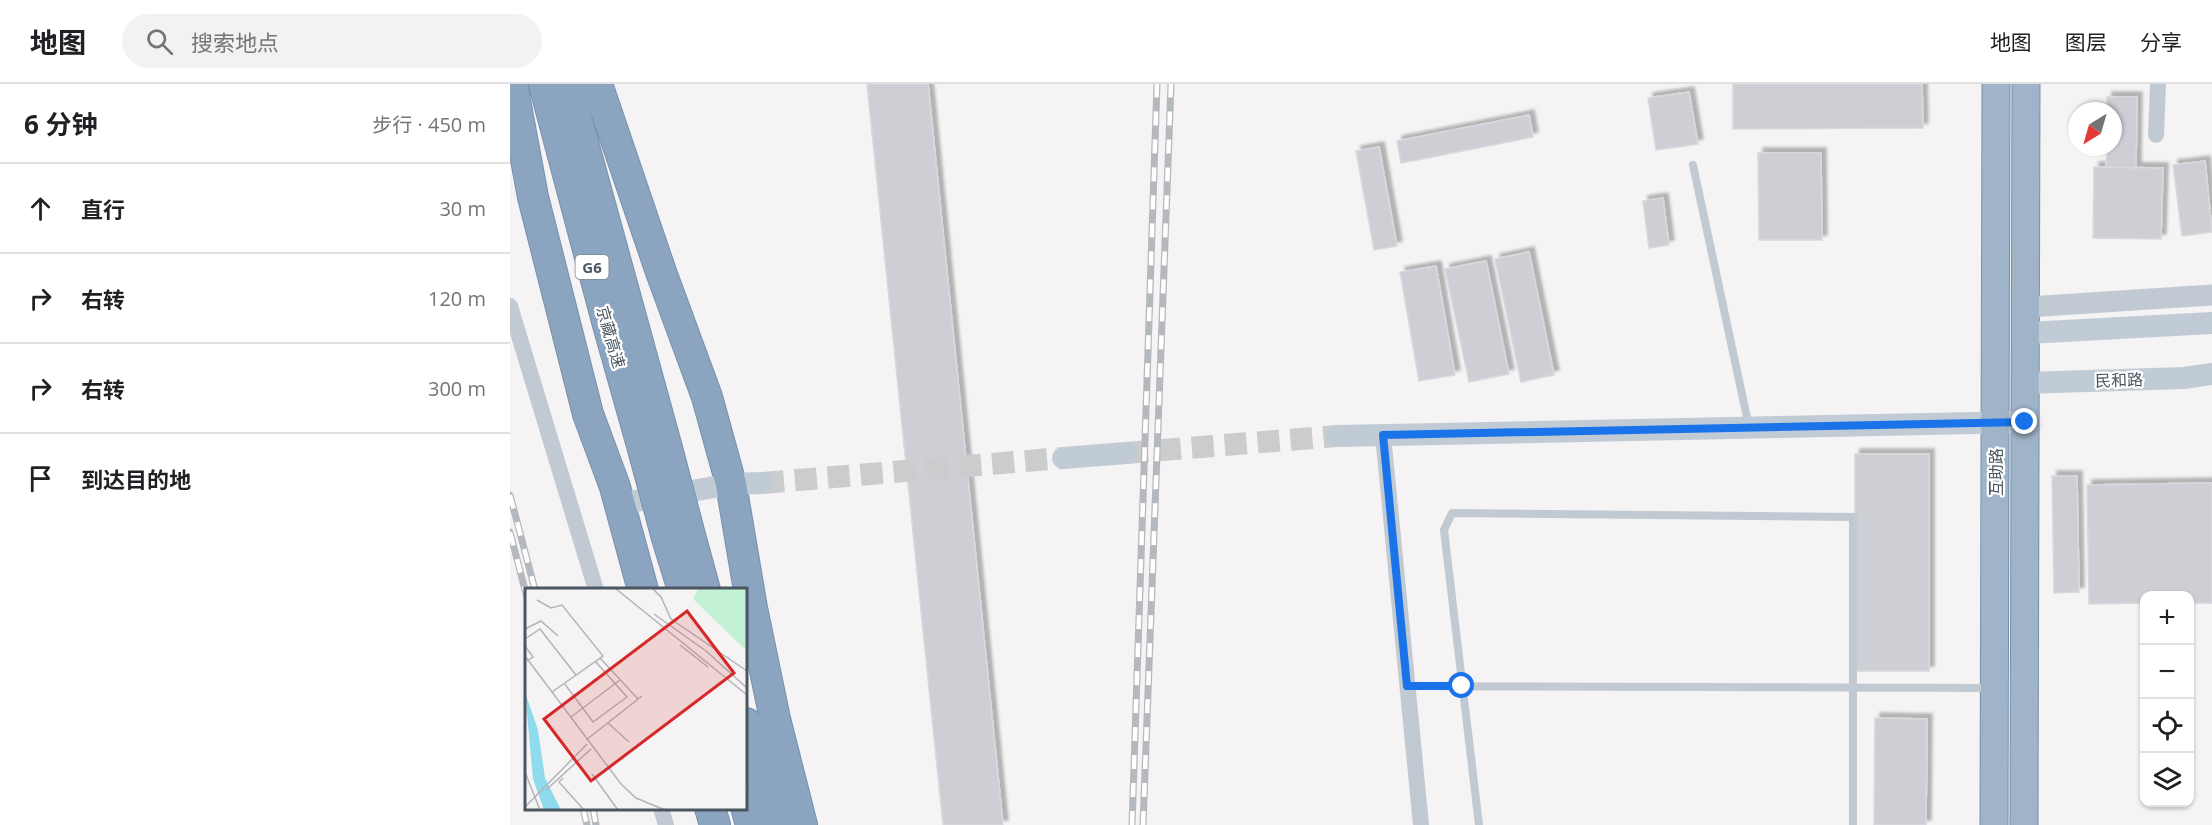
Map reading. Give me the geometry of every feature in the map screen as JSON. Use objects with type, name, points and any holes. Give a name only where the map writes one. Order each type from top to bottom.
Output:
[{"type":"highway","points":[[512,84],[533,197],[588,414],[615,487],[643,588]]},
{"type":"highway","name":"京藏高速","points":[[544,84],[608,326],[655,448]]},
{"type":"highway","name":"京藏高速","points":[[567,84],[679,538],[683,588]]},
{"type":"highway","points":[[597,84],[661,272],[707,397],[731,484],[774,719],[802,825]]},
{"type":"highway","name":"互助路","points":[[1994,825],[1996,84]]},
{"type":"highway","name":"互助路","points":[[2024,825],[2026,84]]},
{"type":"highway","name":"京藏高速","points":[[679,538],[704,588]]},
{"type":"highway","points":[[747,727],[774,825]]},
{"type":"highway","points":[[711,810],[715,825]]},
{"type":"highway","points":[[747,810],[751,825]]},
{"type":"main road","points":[[2027,320],[2170,327],[2212,323]]},
{"type":"main road","name":"民和路","points":[[2026,383],[2184,378],[2212,374]]},
{"type":"main road","points":[[1337,436],[2025,422]]},
{"type":"main road","points":[[1064,458],[1126,453]]},
{"type":"main road","points":[[619,504],[731,484],[762,483]]},
{"type":"street","points":[[2156,135],[2158,84]]},
{"type":"street","points":[[2027,320],[2212,295]]},
{"type":"street","points":[[510,306],[595,588]]},
{"type":"street","points":[[1383,435],[1421,825]]},
{"type":"street","points":[[662,810],[666,825]]},
{"type":"lane","points":[[1693,165],[1749,428]]},
{"type":"lane","points":[[1479,825],[1444,530],[1452,513],[1853,517],[1851,688],[1853,825]]},
{"type":"lane","points":[[1407,686],[1995,688]]},
{"type":"building","points":[[867,84],[928,84],[1003,825],[943,825]]},
{"type":"building","points":[[1733,84],[1922,84],[1923,128],[1733,129]]},
{"type":"building","points":[[1689,92],[1698,144],[1656,150],[1648,98]]},
{"type":"building","points":[[2107,97],[2137,97],[2136,168],[2106,167],[2107,156],[2122,156],[2122,102],[2107,102]]},
{"type":"building","points":[[1529,115],[1533,137],[1401,163],[1397,141]]},
{"type":"building","points":[[1379,147],[1397,246],[1374,250],[1356,151]]},
{"type":"building","points":[[1758,153],[1821,153],[1822,240],[1759,240]]},
{"type":"building","points":[[2205,161],[2212,232],[2182,236],[2173,165]]},
{"type":"building","points":[[2094,167],[2163,168],[2161,239],[2093,238]]},
{"type":"building","points":[[1663,198],[1669,245],[1649,248],[1643,201]]},
{"type":"building","points":[[1529,252],[1554,375],[1521,382],[1495,259]]},
{"type":"building","points":[[1486,261],[1509,374],[1469,382],[1445,269]]},
{"type":"building","points":[[1436,266],[1455,375],[1419,381],[1400,272]]},
{"type":"building","points":[[1855,454],[1929,454],[1929,671],[1855,671]]},
{"type":"building","points":[[2052,476],[2077,476],[2079,592],[2054,593]]},
{"type":"building","points":[[2212,483],[2212,603],[2194,603],[2194,591],[2140,591],[2140,603],[2089,604],[2087,485]]},
{"type":"building","points":[[1875,718],[1927,719],[1926,825],[1874,825]]},
{"type":"tunnel","points":[[1126,453],[1337,436]]},
{"type":"tunnel","points":[[762,483],[1063,458]]},
{"type":"railway","points":[[1132,825],[1157,84]]},
{"type":"railway","points":[[1143,825],[1171,84]]},
{"type":"railway","points":[[510,495],[534,588]]},
{"type":"railway","points":[[510,532],[525,590]]},
{"type":"railway","points":[[583,810],[587,825]]},
{"type":"railway","points":[[593,810],[596,825]]},
{"type":"route","points":[[1462,686],[1407,686],[1383,435],[2025,422]]}]
